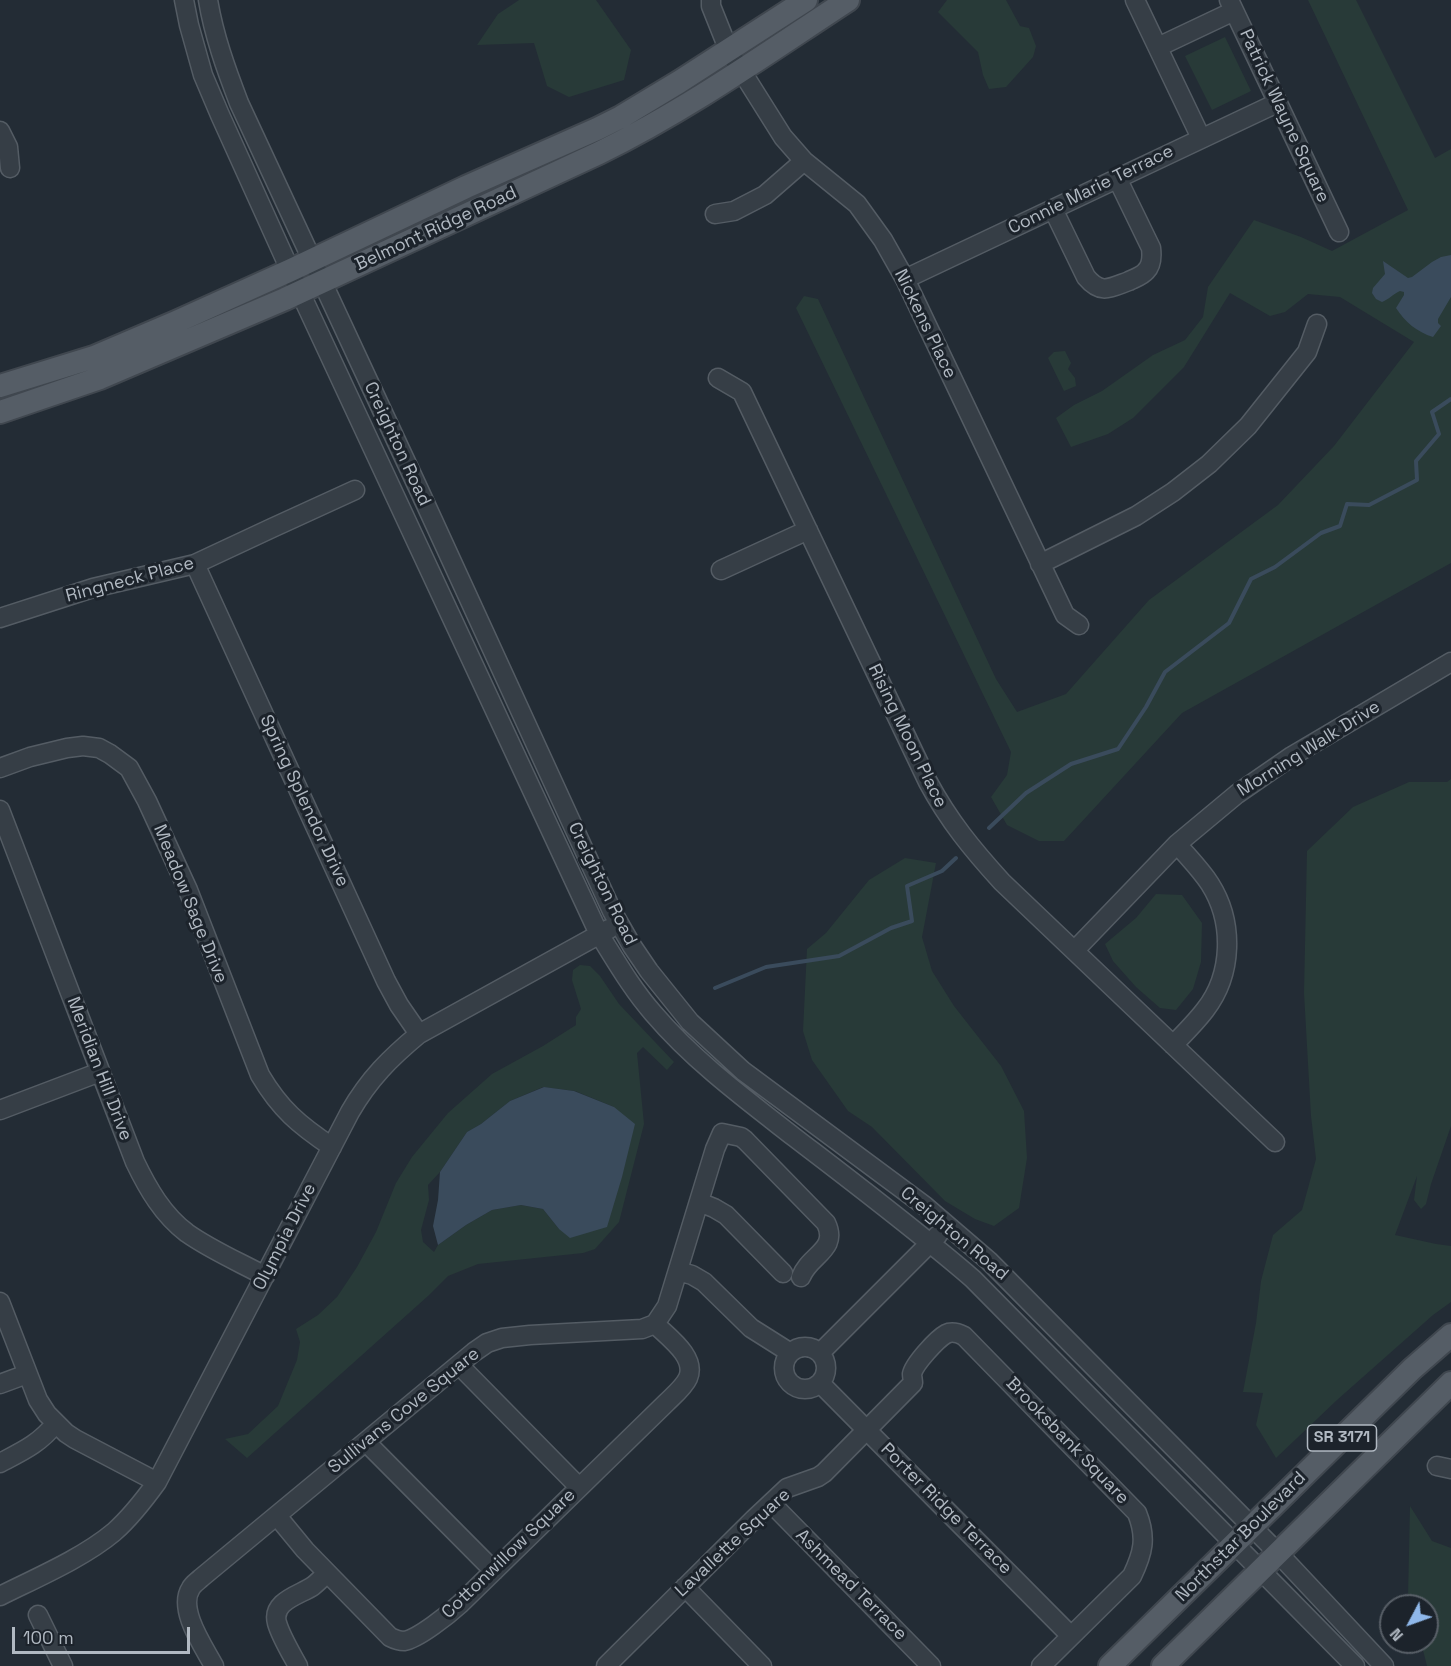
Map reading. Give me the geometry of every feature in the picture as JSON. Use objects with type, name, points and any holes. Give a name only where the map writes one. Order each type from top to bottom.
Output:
[{"type":"main road","name":"Belmont Ridge Road","points":[[0,412],[100,378],[300,292],[630,138],[693,101],[734,61],[806,0]]},
{"type":"main road","name":"Belmont Ridge Road","points":[[0,386],[94,357],[291,270],[457,191],[621,117],[734,61],[848,0]]},
{"type":"main road","name":"Northstar Boulevard","points":[[1110,1666],[1412,1369],[1451,1335]]},
{"type":"main road","name":"Northstar Boulevard","points":[[1163,1666],[1451,1383]]},
{"type":"street","name":"Creighton Road","points":[[184,0],[203,75],[220,116],[599,934],[630,983],[652,1012],[730,1088],[931,1243],[973,1279],[1355,1666]]},
{"type":"street","name":"Creighton Road","points":[[207,0],[223,62],[239,103],[619,924],[649,971],[690,1022],[743,1071],[925,1206],[990,1261],[1252,1526],[1384,1666]]},
{"type":"street","name":"Nickens Place","points":[[711,0],[711,6],[734,61],[783,137],[804,161],[858,204],[883,240],[905,279],[1065,615],[1079,625]]},
{"type":"street","points":[[1135,0],[1201,138]]},
{"type":"street","points":[[1158,47],[1232,5]]},
{"type":"street","name":"Patrick Wayne Square","points":[[1232,5],[1339,232]]},
{"type":"street","name":"Connie Marie Terrace","points":[[905,279],[1277,103]]},
{"type":"street","points":[[0,131],[8,147],[10,168]]},
{"type":"street","points":[[715,214],[734,211],[765,195],[804,161]]},
{"type":"street","points":[[1053,209],[1086,277],[1093,285],[1106,289],[1140,276],[1150,265],[1151,248],[1117,178]]},
{"type":"street","points":[[1040,564],[1136,516],[1173,492],[1209,464],[1248,426],[1290,375],[1307,352],[1317,324]]},
{"type":"street","name":"Rising Moon Place","points":[[718,378],[742,392],[928,782],[943,809],[970,847],[1002,882],[1275,1142]]},
{"type":"street","name":"Ringneck Place","points":[[0,618],[93,588],[195,564],[355,490]]},
{"type":"street","points":[[721,570],[808,530]]},
{"type":"street","name":"Spring Splendor Drive","points":[[195,564],[386,981],[419,1034]]},
{"type":"street","name":"Morning Walk Drive","points":[[1075,950],[1177,844],[1237,794],[1292,756],[1451,662]]},
{"type":"street","name":"Meadow Sage Drive","points":[[0,768],[30,757],[83,746],[99,748],[121,760],[129,768],[147,801],[188,890],[260,1075],[272,1095],[291,1117],[332,1147]]},
{"type":"street","name":"Meridian Hill Drive","points":[[0,810],[135,1162],[146,1185],[158,1204],[188,1233],[265,1276]]},
{"type":"street","points":[[1173,1045],[1212,1000],[1221,982],[1228,948],[1224,918],[1210,884],[1177,844]]},
{"type":"street","name":"Olympia Drive","points":[[0,1596],[83,1553],[114,1532],[138,1508],[157,1482],[350,1112],[369,1083],[392,1056],[419,1034],[619,924]]},
{"type":"street","points":[[0,1110],[100,1072]]},
{"type":"street","points":[[655,1324],[666,1306],[715,1149],[722,1133],[745,1140],[826,1223],[830,1231],[830,1241],[804,1269],[792,1275],[726,1215],[699,1202]]},
{"type":"street","points":[[820,1353],[947,1226]]},
{"type":"street","points":[[678,1271],[704,1282],[751,1328],[789,1352]]},
{"type":"street","points":[[0,1302],[27,1374],[47,1414],[75,1439],[157,1482]]},
{"type":"street","name":"Sullivans Cove Square","points":[[214,1666],[189,1616],[186,1604],[190,1589],[487,1343],[502,1338],[530,1335],[642,1329],[655,1324]]},
{"type":"street","name":"Cottonwillow Square","points":[[277,1516],[305,1550],[390,1637],[406,1641],[443,1619],[666,1403],[687,1379],[688,1363],[684,1353],[655,1324]]},
{"type":"street","name":"Brooksbank Square","points":[[867,1429],[913,1383],[912,1375],[917,1363],[946,1334],[956,1332],[964,1336],[1137,1513],[1144,1540],[1139,1561],[1132,1576],[1041,1666]]},
{"type":"street","points":[[805,1346],[820,1353],[825,1360],[826,1368],[825,1377],[820,1383],[813,1388],[805,1389],[796,1388],[789,1383],[783,1368],[789,1352],[805,1346]]},
{"type":"street","points":[[459,1365],[579,1487]]},
{"type":"street","points":[[0,1384],[27,1374]]},
{"type":"street","name":"Porter Ridge Terrace","points":[[820,1383],[1071,1636]]},
{"type":"street","points":[[0,1462],[33,1446],[56,1423]]},
{"type":"street","name":"Lavallette Square","points":[[606,1666],[787,1488],[818,1477],[867,1429]]},
{"type":"street","points":[[366,1442],[494,1571]]},
{"type":"street","name":"Ashmead Terrace","points":[[771,1503],[931,1666]]},
{"type":"street","points":[[298,1666],[277,1623],[276,1614],[279,1607],[287,1600],[313,1586],[327,1573]]},
{"type":"street","points":[[685,1587],[762,1666]]},
{"type":"street","points":[[38,1616],[63,1666]]},
{"type":"shaded area","points":[[519,0],[596,0],[631,50],[624,80],[569,97],[547,86],[534,43],[477,45],[498,14]]},
{"type":"shaded area","points":[[947,0],[1006,0],[1020,26],[1029,28],[1036,46],[1033,57],[1006,87],[989,89],[978,52],[938,12]]},
{"type":"shaded area","points":[[1308,0],[1356,0],[1435,158],[1451,149],[1451,563],[1182,713],[1064,841],[1039,841],[1007,825],[991,797],[1007,775],[1011,752],[796,308],[804,296],[818,299],[996,679],[1017,712],[1066,694],[1149,600],[1278,505],[1334,446],[1414,342],[1340,297],[1308,294],[1285,312],[1270,316],[1230,293],[1184,367],[1133,418],[1108,434],[1071,447],[1056,418],[1074,405],[1102,391],[1153,355],[1185,340],[1203,317],[1208,287],[1254,220],[1332,251],[1408,210]]},
{"type":"shaded area","points":[[1225,37],[1251,91],[1212,110],[1185,56]]},
{"type":"shaded area","points":[[1065,351],[1071,363],[1068,369],[1075,378],[1076,386],[1064,391],[1048,358],[1054,352]]},
{"type":"shaded area","points":[[1451,779],[1451,1126],[1426,1204],[1421,1209],[1414,1200],[1417,1176],[1395,1235],[1451,1246],[1451,1302],[1433,1315],[1337,1400],[1276,1458],[1256,1425],[1263,1393],[1243,1392],[1261,1281],[1273,1235],[1302,1210],[1316,1159],[1311,1116],[1304,993],[1307,851],[1353,807],[1409,782],[1447,782]]},
{"type":"shaded area","points":[[905,858],[936,863],[922,937],[932,971],[954,1006],[1001,1066],[1024,1111],[1027,1158],[1019,1208],[994,1226],[975,1219],[945,1201],[872,1127],[848,1111],[812,1060],[803,1031],[807,949],[826,933],[869,880]]},
{"type":"shaded area","points":[[1156,894],[1182,895],[1202,923],[1201,962],[1193,989],[1176,1010],[1160,1008],[1136,987],[1113,961],[1105,944],[1136,918]]},
{"type":"shaded area","points":[[580,965],[590,966],[600,976],[619,1004],[674,1062],[667,1070],[643,1047],[637,1053],[644,1124],[619,1222],[595,1249],[583,1253],[478,1264],[448,1276],[247,1458],[225,1439],[248,1434],[278,1406],[297,1360],[300,1342],[296,1329],[318,1315],[337,1297],[376,1232],[396,1183],[412,1157],[448,1113],[492,1074],[576,1025],[576,1017],[581,1009],[572,980],[573,970]],"holes":[[[543,1087],[575,1091],[614,1107],[559,1229],[543,1209],[521,1205],[492,1210],[438,1245],[434,1252],[423,1242],[421,1230],[429,1200],[428,1185],[440,1172],[467,1132],[510,1101]]]},
{"type":"shaded area","points":[[1410,1506],[1432,1541],[1451,1548],[1451,1666],[1427,1666],[1424,1654],[1439,1654],[1439,1594],[1408,1594]]},
{"type":"water","points":[[1451,255],[1451,297],[1438,319],[1441,326],[1433,337],[1412,326],[1396,308],[1404,292],[1400,291],[1382,302],[1372,293],[1373,288],[1385,274],[1383,261],[1408,278],[1441,257]]},
{"type":"water","points":[[544,1087],[574,1091],[614,1107],[635,1124],[607,1227],[570,1238],[559,1229],[543,1209],[521,1205],[492,1210],[438,1245],[433,1226],[440,1172],[467,1132],[510,1101]]},
{"type":"waterway","points":[[989,828],[1026,793],[1071,764],[1118,749],[1146,707],[1165,672],[1229,623],[1251,579],[1275,567],[1321,533],[1340,526],[1347,504],[1369,505],[1417,480],[1416,461],[1439,434],[1432,412],[1451,399]]},
{"type":"waterway","points":[[715,988],[766,967],[839,956],[891,928],[912,921],[907,886],[942,871],[956,858]]}]
